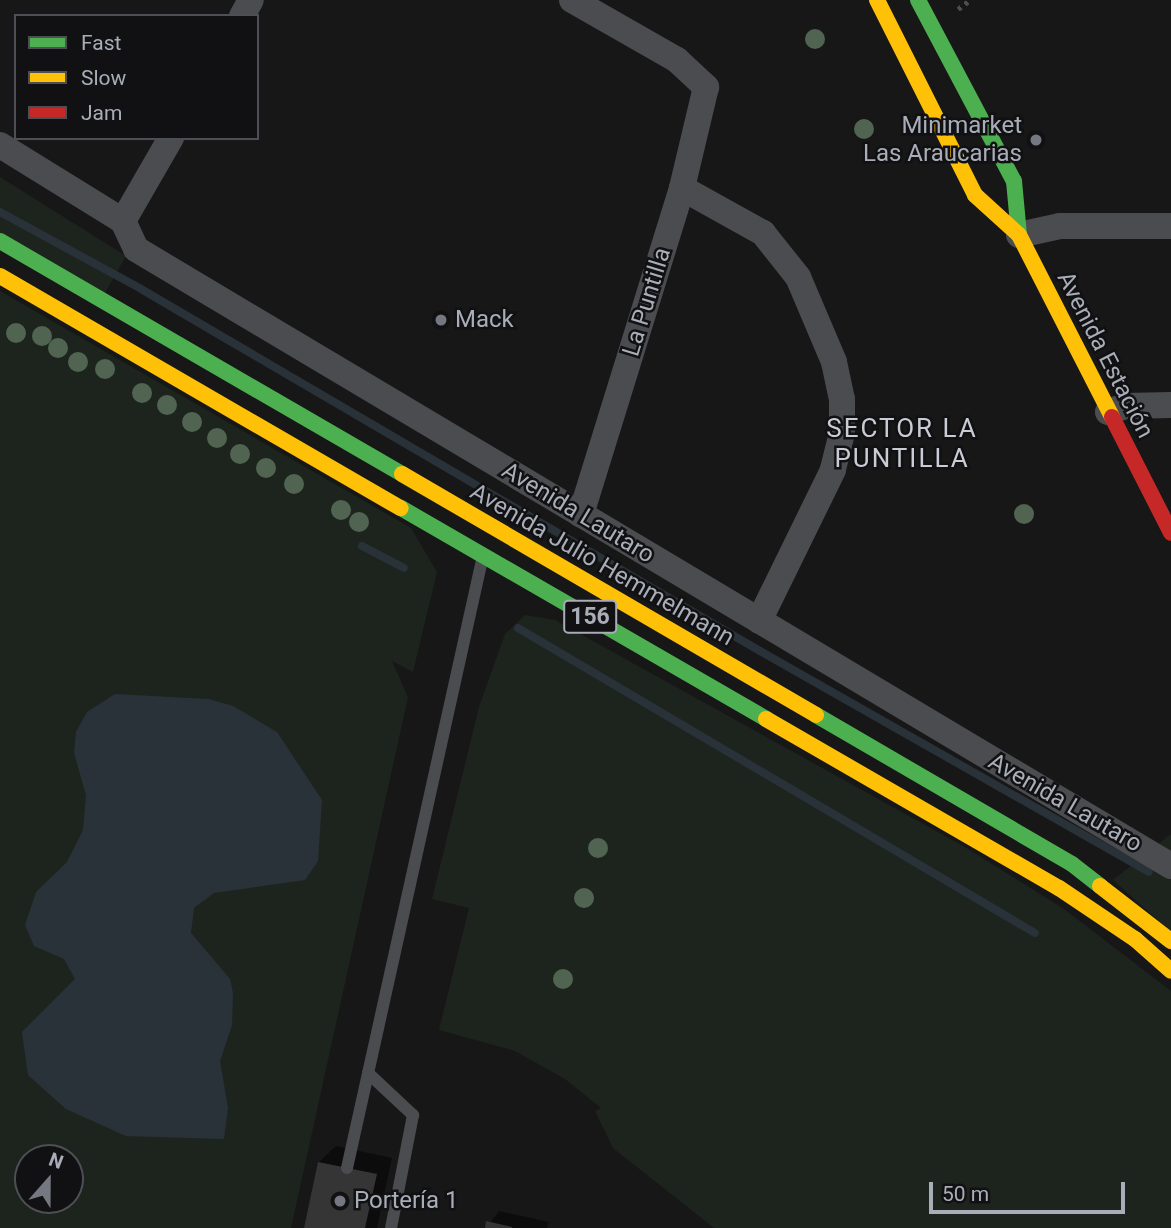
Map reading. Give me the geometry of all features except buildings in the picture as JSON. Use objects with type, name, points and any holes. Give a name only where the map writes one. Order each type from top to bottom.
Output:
[{"type":"main road","name":"Avenida Estación","points":[[877,0],[975,195],[1018,235],[1171,533]]},
{"type":"main road","name":"Avenida Estación","points":[[918,0],[1014,181],[1018,235]]},
{"type":"main road","name":"Avenida Julio Hemmelmann","points":[[0,242],[1072,864],[1171,942]]},
{"type":"main road","name":"Avenida Julio Hemmelmann","points":[[0,276],[1059,888],[1135,939],[1171,971]]},
{"type":"street","name":"La Puntilla","points":[[572,0],[677,60],[706,87],[704,110],[682,188],[581,515]]},
{"type":"street","points":[[123,221],[170,140]]},
{"type":"street","name":"Avenida Lautaro","points":[[0,145],[123,221],[136,249],[1171,866]]},
{"type":"street","points":[[682,188],[763,233],[798,277],[834,362],[842,399],[842,433],[833,470],[759,621]]},
{"type":"street","points":[[1018,235],[1060,226],[1171,226]]},
{"type":"street","points":[[1108,412],[1125,406],[1171,405]]},
{"type":"lane","points":[[347,1168],[490,526]]},
{"type":"lane","points":[[368,1073],[413,1115],[391,1228]]},
{"type":"shaded area","points":[[0,177],[126,256],[105,293],[0,234]]},
{"type":"shaded area","points":[[0,291],[411,528],[437,572],[413,672],[392,661],[408,697],[291,1228],[0,1228]]},
{"type":"shaded area","points":[[525,615],[555,620],[963,846],[1064,909],[1171,991],[1171,1228],[714,1228],[613,1148],[595,1111],[601,1108],[565,1079],[515,1051],[439,1030],[469,908],[432,899],[479,707],[505,634]]},
{"type":"shaded area","points":[[115,694],[208,699],[233,706],[277,732],[322,800],[318,861],[305,880],[214,893],[194,908],[191,933],[230,979],[233,993],[232,1025],[220,1061],[228,1108],[224,1139],[126,1136],[66,1109],[28,1075],[22,1032],[75,979],[64,959],[34,946],[25,925],[36,892],[67,862],[83,830],[86,795],[74,753],[76,732],[87,712]]},
{"type":"shaded area","points":[[1171,834],[1171,932],[1113,880]]},
{"type":"waterway","points":[[0,212],[141,289],[760,651],[1149,872]]},
{"type":"waterway","points":[[362,546],[404,568]]},
{"type":"waterway","points":[[518,628],[1035,933]]},
{"type":"traffic: fast","points":[[918,0],[1014,181],[1019,235]]},
{"type":"traffic: fast","points":[[0,241],[402,474]]},
{"type":"traffic: fast","points":[[401,508],[766,719]]},
{"type":"traffic: fast","points":[[816,715],[1072,864],[1100,886]]},
{"type":"traffic: slow","points":[[877,0],[975,195],[1019,235],[1112,417]]},
{"type":"traffic: slow","points":[[0,276],[401,508]]},
{"type":"traffic: slow","points":[[402,474],[816,715]]},
{"type":"traffic: slow","points":[[766,719],[1059,888],[1135,939],[1171,971]]},
{"type":"traffic: slow","points":[[1100,886],[1171,941]]},
{"type":"traffic: jam","points":[[1112,417],[1171,533]]},
{"type":"place","name":"Minimarket Las Araucarias","points":[[1036,140]]},
{"type":"place","name":"Mack","points":[[441,320]]},
{"type":"place","name":"Portería 1","points":[[340,1201]]},
{"type":"district","name":"SECTOR LA PUNTILLA","points":[[902,444]]}]
